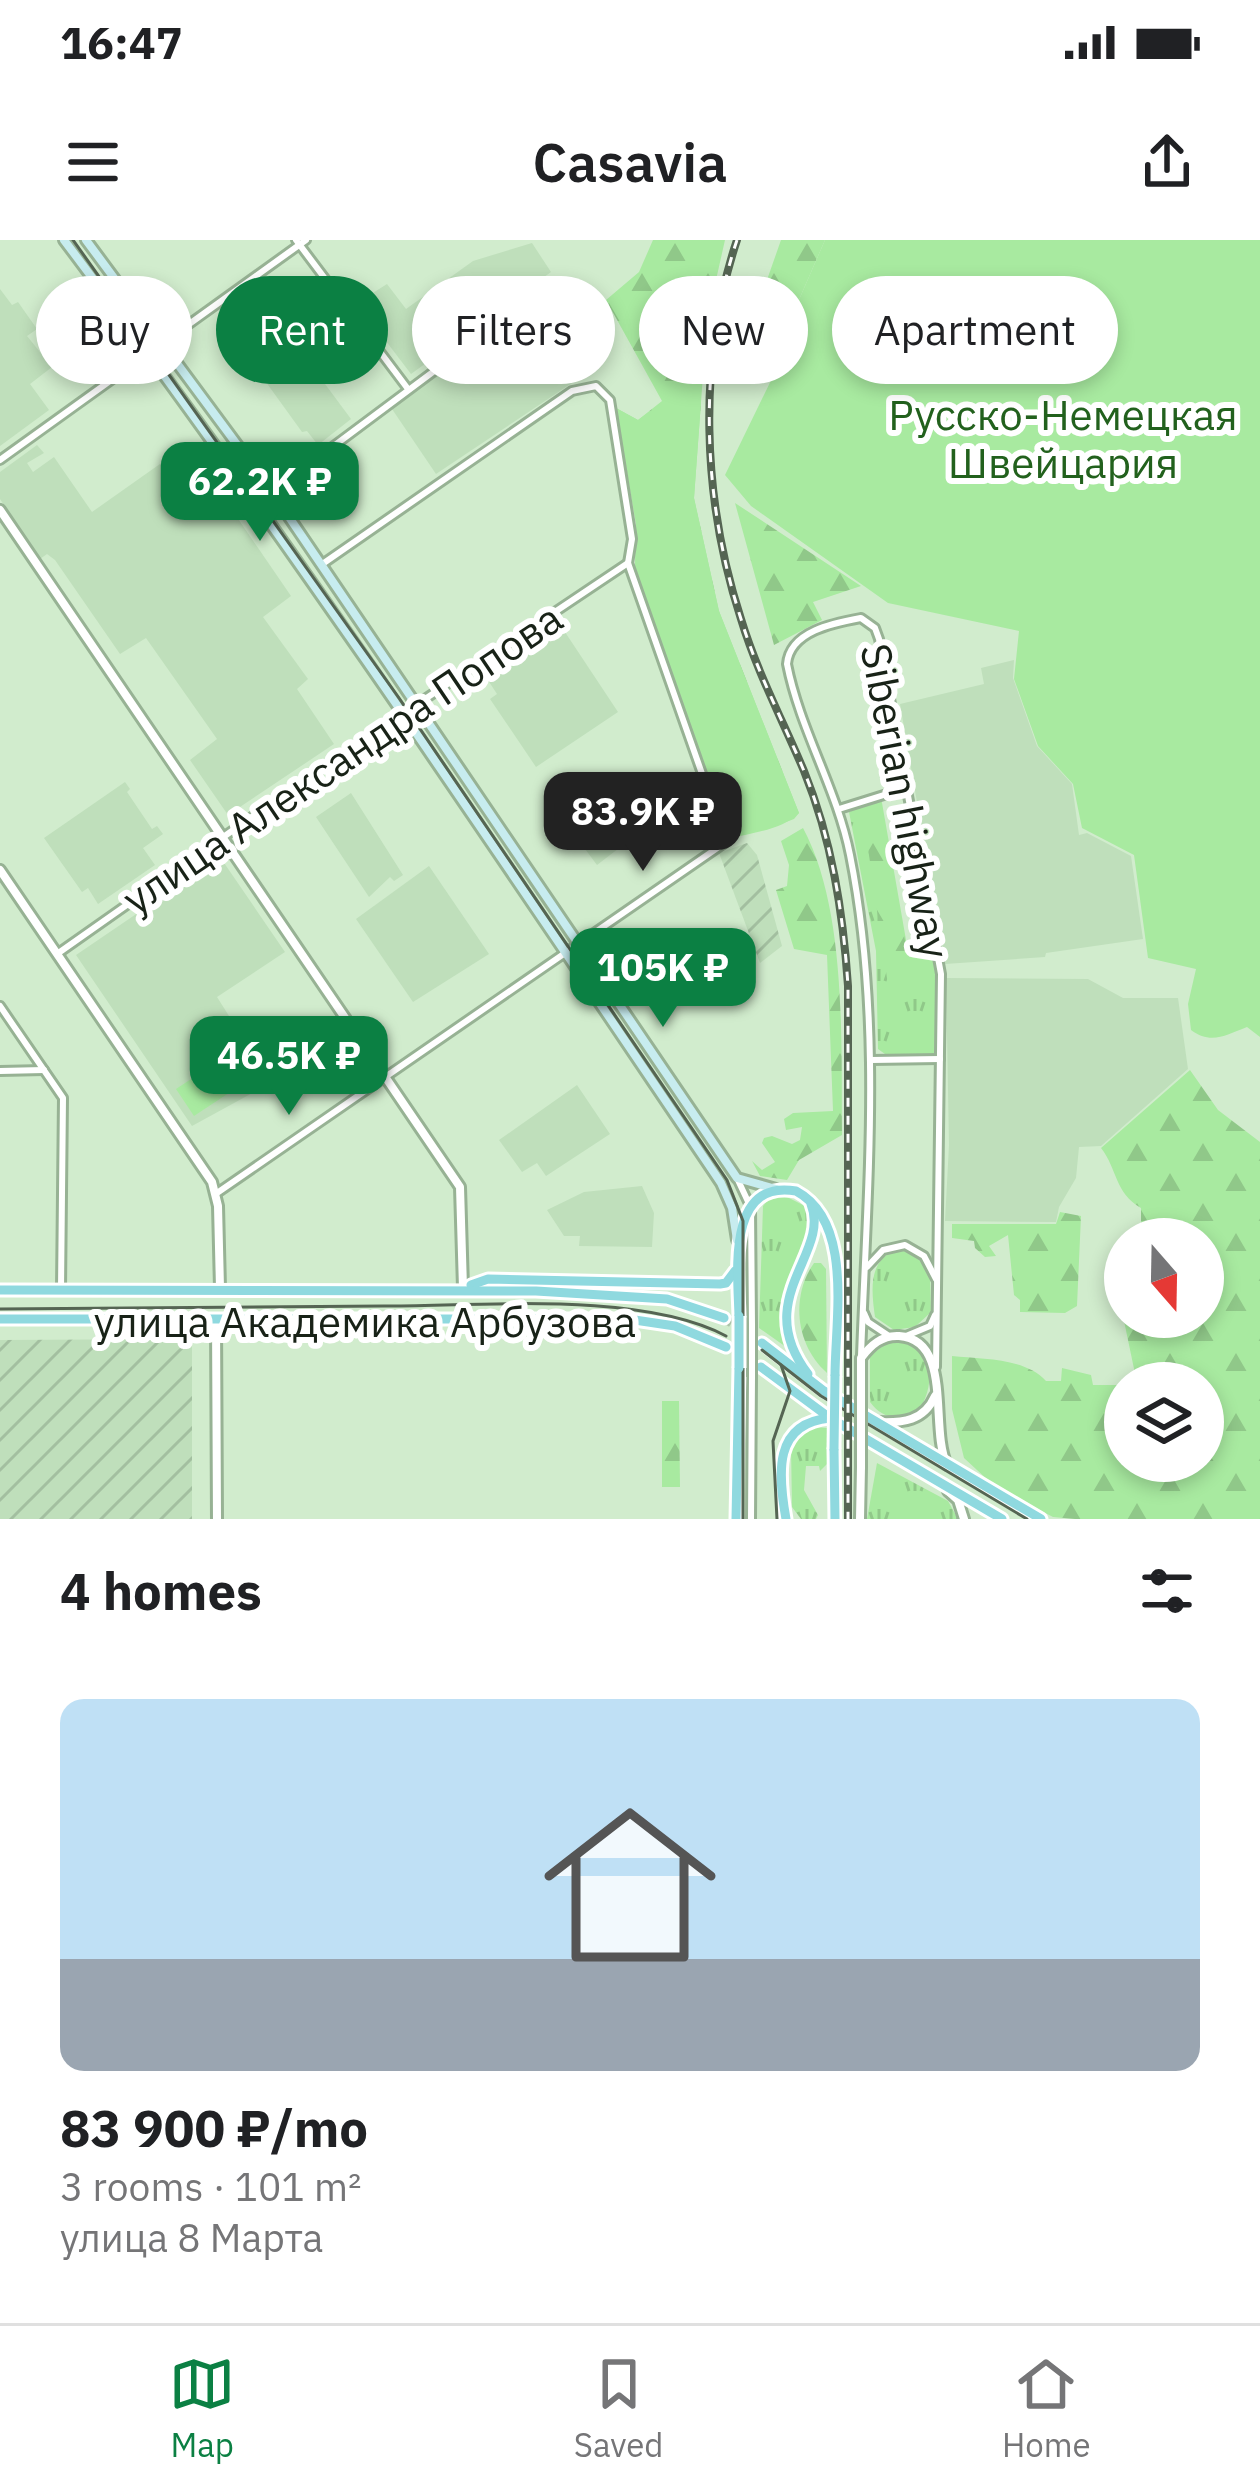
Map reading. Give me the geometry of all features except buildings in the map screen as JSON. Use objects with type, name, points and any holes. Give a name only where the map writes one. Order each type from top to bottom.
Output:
[{"type":"main road","points":[[64,240],[91,276]]},
{"type":"main road","points":[[86,240],[113,276]]},
{"type":"main road","points":[[192,382],[737,1178],[796,1191],[823,1214],[833,1238],[835,1519]]},
{"type":"main road","points":[[170,384],[403,713],[721,1183],[732,1208],[737,1240],[736,1519]]},
{"type":"main road","points":[[737,1240],[751,1208],[778,1189]]},
{"type":"main road","points":[[808,1199],[816,1227],[788,1291],[788,1324],[802,1366],[824,1391]]},
{"type":"main road","points":[[463,1288],[488,1279],[720,1284],[731,1279],[737,1266]]},
{"type":"main road","name":"улица Академика Арбузова","points":[[0,1290],[463,1288],[653,1297],[724,1318]]},
{"type":"main road","name":"улица Академика Арбузова","points":[[0,1318],[628,1319],[675,1326],[726,1347]]},
{"type":"main road","points":[[762,1343],[824,1391],[1041,1519]]},
{"type":"main road","points":[[761,1366],[830,1418],[1002,1519]]},
{"type":"main road","points":[[786,1519],[786,1442],[805,1422],[830,1418]]},
{"type":"street","points":[[192,322],[300,242],[408,389]]},
{"type":"street","points":[[0,460],[105,384]]},
{"type":"street","points":[[272,493],[415,384]]},
{"type":"street","points":[[217,1193],[726,842],[628,563],[632,539],[610,400],[596,386],[572,392],[321,565]]},
{"type":"street","points":[[0,510],[460,1187],[463,1288]]},
{"type":"street","name":"улица Александра Попова","points":[[57,954],[414,705],[628,563]]},
{"type":"street","name":"Siberian highway","points":[[861,1358],[871,1060],[864,934],[839,809],[789,675],[788,652],[797,641],[831,624],[869,621],[879,639],[941,974],[936,1389],[938,1439],[948,1466]]},
{"type":"street","points":[[839,809],[904,789]]},
{"type":"street","points":[[0,870],[217,1193],[220,1288]]},
{"type":"street","points":[[0,1006],[63,1098],[61,1289]]},
{"type":"street","points":[[871,1060],[940,1059]]},
{"type":"street","points":[[0,1071],[44,1070]]},
{"type":"street","points":[[737,1178],[751,1208],[751,1519]]},
{"type":"street","points":[[866,1268],[883,1250],[905,1245],[924,1256],[937,1282]]},
{"type":"street","points":[[863,1310],[868,1322],[890,1336]]},
{"type":"street","points":[[860,1519],[861,1358],[875,1342],[930,1326],[937,1312]]},
{"type":"street","points":[[216,1319],[218,1519]]},
{"type":"street","points":[[906,1336],[925,1348],[936,1367]]},
{"type":"street","points":[[875,1422],[913,1420],[930,1406],[936,1389]]},
{"type":"street","points":[[939,1482],[958,1500],[964,1519]]},
{"type":"shaded area","points":[[532,243],[551,272],[546,276],[452,276],[473,261]]},
{"type":"shaded area","points":[[388,285],[406,309],[412,305],[411,374],[388,344]]},
{"type":"shaded area","points":[[0,289],[12,305],[18,302],[36,328],[27,336],[36,347],[36,379],[30,384],[49,410],[0,446]]},
{"type":"shaded area","points":[[267,384],[325,384],[351,419],[318,445],[307,431],[302,432]]},
{"type":"shaded area","points":[[425,384],[571,384],[436,474],[392,409]]},
{"type":"shaded area","points":[[37,445],[44,453],[27,463],[33,472],[54,457],[92,512],[167,459],[171,464],[197,459],[291,596],[263,617],[308,679],[297,689],[334,744],[228,815],[190,760],[217,739],[146,638],[120,654],[55,560],[47,554],[40,559],[0,499],[0,472]]},
{"type":"shaded area","points":[[557,620],[618,712],[536,767],[490,699],[497,694],[482,671]]},
{"type":"shaded area","points":[[1014,660],[1013,678],[1037,746],[1072,784],[1079,835],[1087,833],[1131,856],[1143,939],[1046,953],[1045,957],[945,964],[900,704],[984,684],[981,668]]},
{"type":"shaded area","points":[[603,778],[640,832],[597,865],[556,810],[567,801],[573,810],[596,795],[590,785]]},
{"type":"shaded area","points":[[125,782],[152,829],[157,826],[163,834],[143,848],[155,865],[98,904],[88,888],[82,892],[44,838]]},
{"type":"shaded area","points":[[351,793],[403,875],[394,881],[390,877],[369,897],[316,817]]},
{"type":"shaded area","points":[[747,843],[757,855],[782,946],[760,963],[719,853]]},
{"type":"shaded area","points":[[220,857],[285,952],[217,997],[262,1068],[267,1085],[192,1126],[76,955]]},
{"type":"shaded area","points":[[429,866],[489,954],[413,1002],[356,919]]},
{"type":"shaded area","points":[[946,978],[1088,979],[1123,998],[1178,998],[1188,1069],[1101,1146],[1079,1147],[1076,1178],[1056,1222],[945,1221],[949,1145]]},
{"type":"shaded area","points":[[577,1085],[610,1134],[546,1176],[537,1163],[522,1172],[499,1140]]},
{"type":"shaded area","points":[[642,1186],[654,1213],[652,1247],[579,1246],[580,1236],[564,1236],[547,1210],[584,1192]]},
{"type":"shaded area","points":[[192,1339],[192,1519],[0,1519],[0,1340]]},
{"type":"green space","points":[[653,240],[725,240],[717,276],[639,276],[639,360],[615,316],[615,292],[639,272]]},
{"type":"green space","points":[[781,240],[825,240],[808,279],[768,276]]},
{"type":"green space","name":"Русско-Немецкая Швейцария","points":[[825,240],[1260,240],[1260,1037],[1247,1027],[1212,1038],[1198,1035],[1191,1030],[1188,1004],[1196,969],[1148,958],[1134,855],[1082,828],[1073,784],[1038,746],[1014,679],[1019,631],[888,603],[751,506],[725,475],[769,384],[808,384],[808,279]]},
{"type":"green space","points":[[653,384],[702,384],[694,498],[719,611],[799,813],[773,827],[635,572],[636,523],[616,408],[638,420],[662,401]]},
{"type":"green space","points":[[663,402],[701,402],[694,498],[719,611],[799,813],[775,827],[727,839],[635,572],[636,523],[616,408],[638,420]]},
{"type":"green space","points":[[735,503],[861,586],[813,602],[822,620],[774,645]]},
{"type":"green space","points":[[881,797],[909,957],[933,956],[935,1054],[885,1054],[878,1049],[876,951],[849,812]]},
{"type":"green space","points":[[880,814],[913,981],[888,985],[864,821]]},
{"type":"green space","points":[[803,828],[828,898],[834,937],[841,1019],[842,1135],[799,1160],[787,1180],[760,1176],[752,1161],[762,1170],[775,1162],[762,1143],[764,1138],[772,1136],[792,1144],[800,1140],[802,1127],[786,1130],[784,1119],[793,1113],[833,1111],[827,955],[794,949],[776,890],[787,886],[789,865],[781,841]]},
{"type":"green space","points":[[241,1046],[259,1073],[194,1116],[176,1089]]},
{"type":"green space","points":[[1190,1070],[1218,1110],[1260,1142],[1260,1519],[1053,1517],[990,1482],[964,1458],[952,1409],[952,1356],[1015,1364],[1046,1381],[1061,1381],[1062,1368],[1091,1375],[1093,1385],[1104,1385],[1104,1482],[1224,1482],[1224,1362],[1133,1362],[1128,1338],[1224,1338],[1224,1218],[1141,1218],[1141,1208],[1121,1188],[1101,1148]]},
{"type":"green space","points":[[785,1196],[807,1207],[812,1225],[781,1300],[786,1347],[759,1328],[763,1206]]},
{"type":"green space","points":[[1060,1212],[1081,1216],[1077,1306],[1065,1313],[1020,1312],[1008,1235],[989,1246],[996,1256],[985,1257],[974,1241],[952,1238],[952,1224],[1056,1224]]},
{"type":"green space","points":[[899,1249],[920,1255],[930,1270],[931,1312],[915,1327],[894,1330],[875,1317],[873,1286],[882,1259]]},
{"type":"green space","points":[[814,1263],[826,1269],[827,1373],[809,1349],[800,1321],[802,1291]]},
{"type":"green space","points":[[901,1340],[920,1350],[930,1377],[921,1407],[894,1417],[870,1402],[870,1356],[888,1342]]},
{"type":"green space","points":[[662,1401],[679,1401],[680,1487],[662,1487]]},
{"type":"green space","points":[[814,1427],[827,1428],[828,1463],[820,1471],[819,1466],[806,1466],[804,1490],[818,1515],[801,1519],[792,1507],[791,1447],[794,1438]]},
{"type":"green space","points":[[877,1463],[948,1501],[958,1519],[867,1519]]},
{"type":"tunnel","points":[[724,1318],[762,1343]]},
{"type":"tram line","points":[[73,240],[399,698],[727,1180],[743,1221],[743,1519]]},
{"type":"tram line","points":[[0,1309],[560,1304],[650,1312],[726,1336]]},
{"type":"tram line","points":[[762,1350],[821,1396],[1027,1519]]},
{"type":"tram line","points":[[777,1519],[773,1441],[790,1391],[781,1365]]},
{"type":"railway","points":[[737,240],[724,286],[710,381],[709,430],[718,526],[747,639],[822,823],[846,958],[848,1519]]}]
